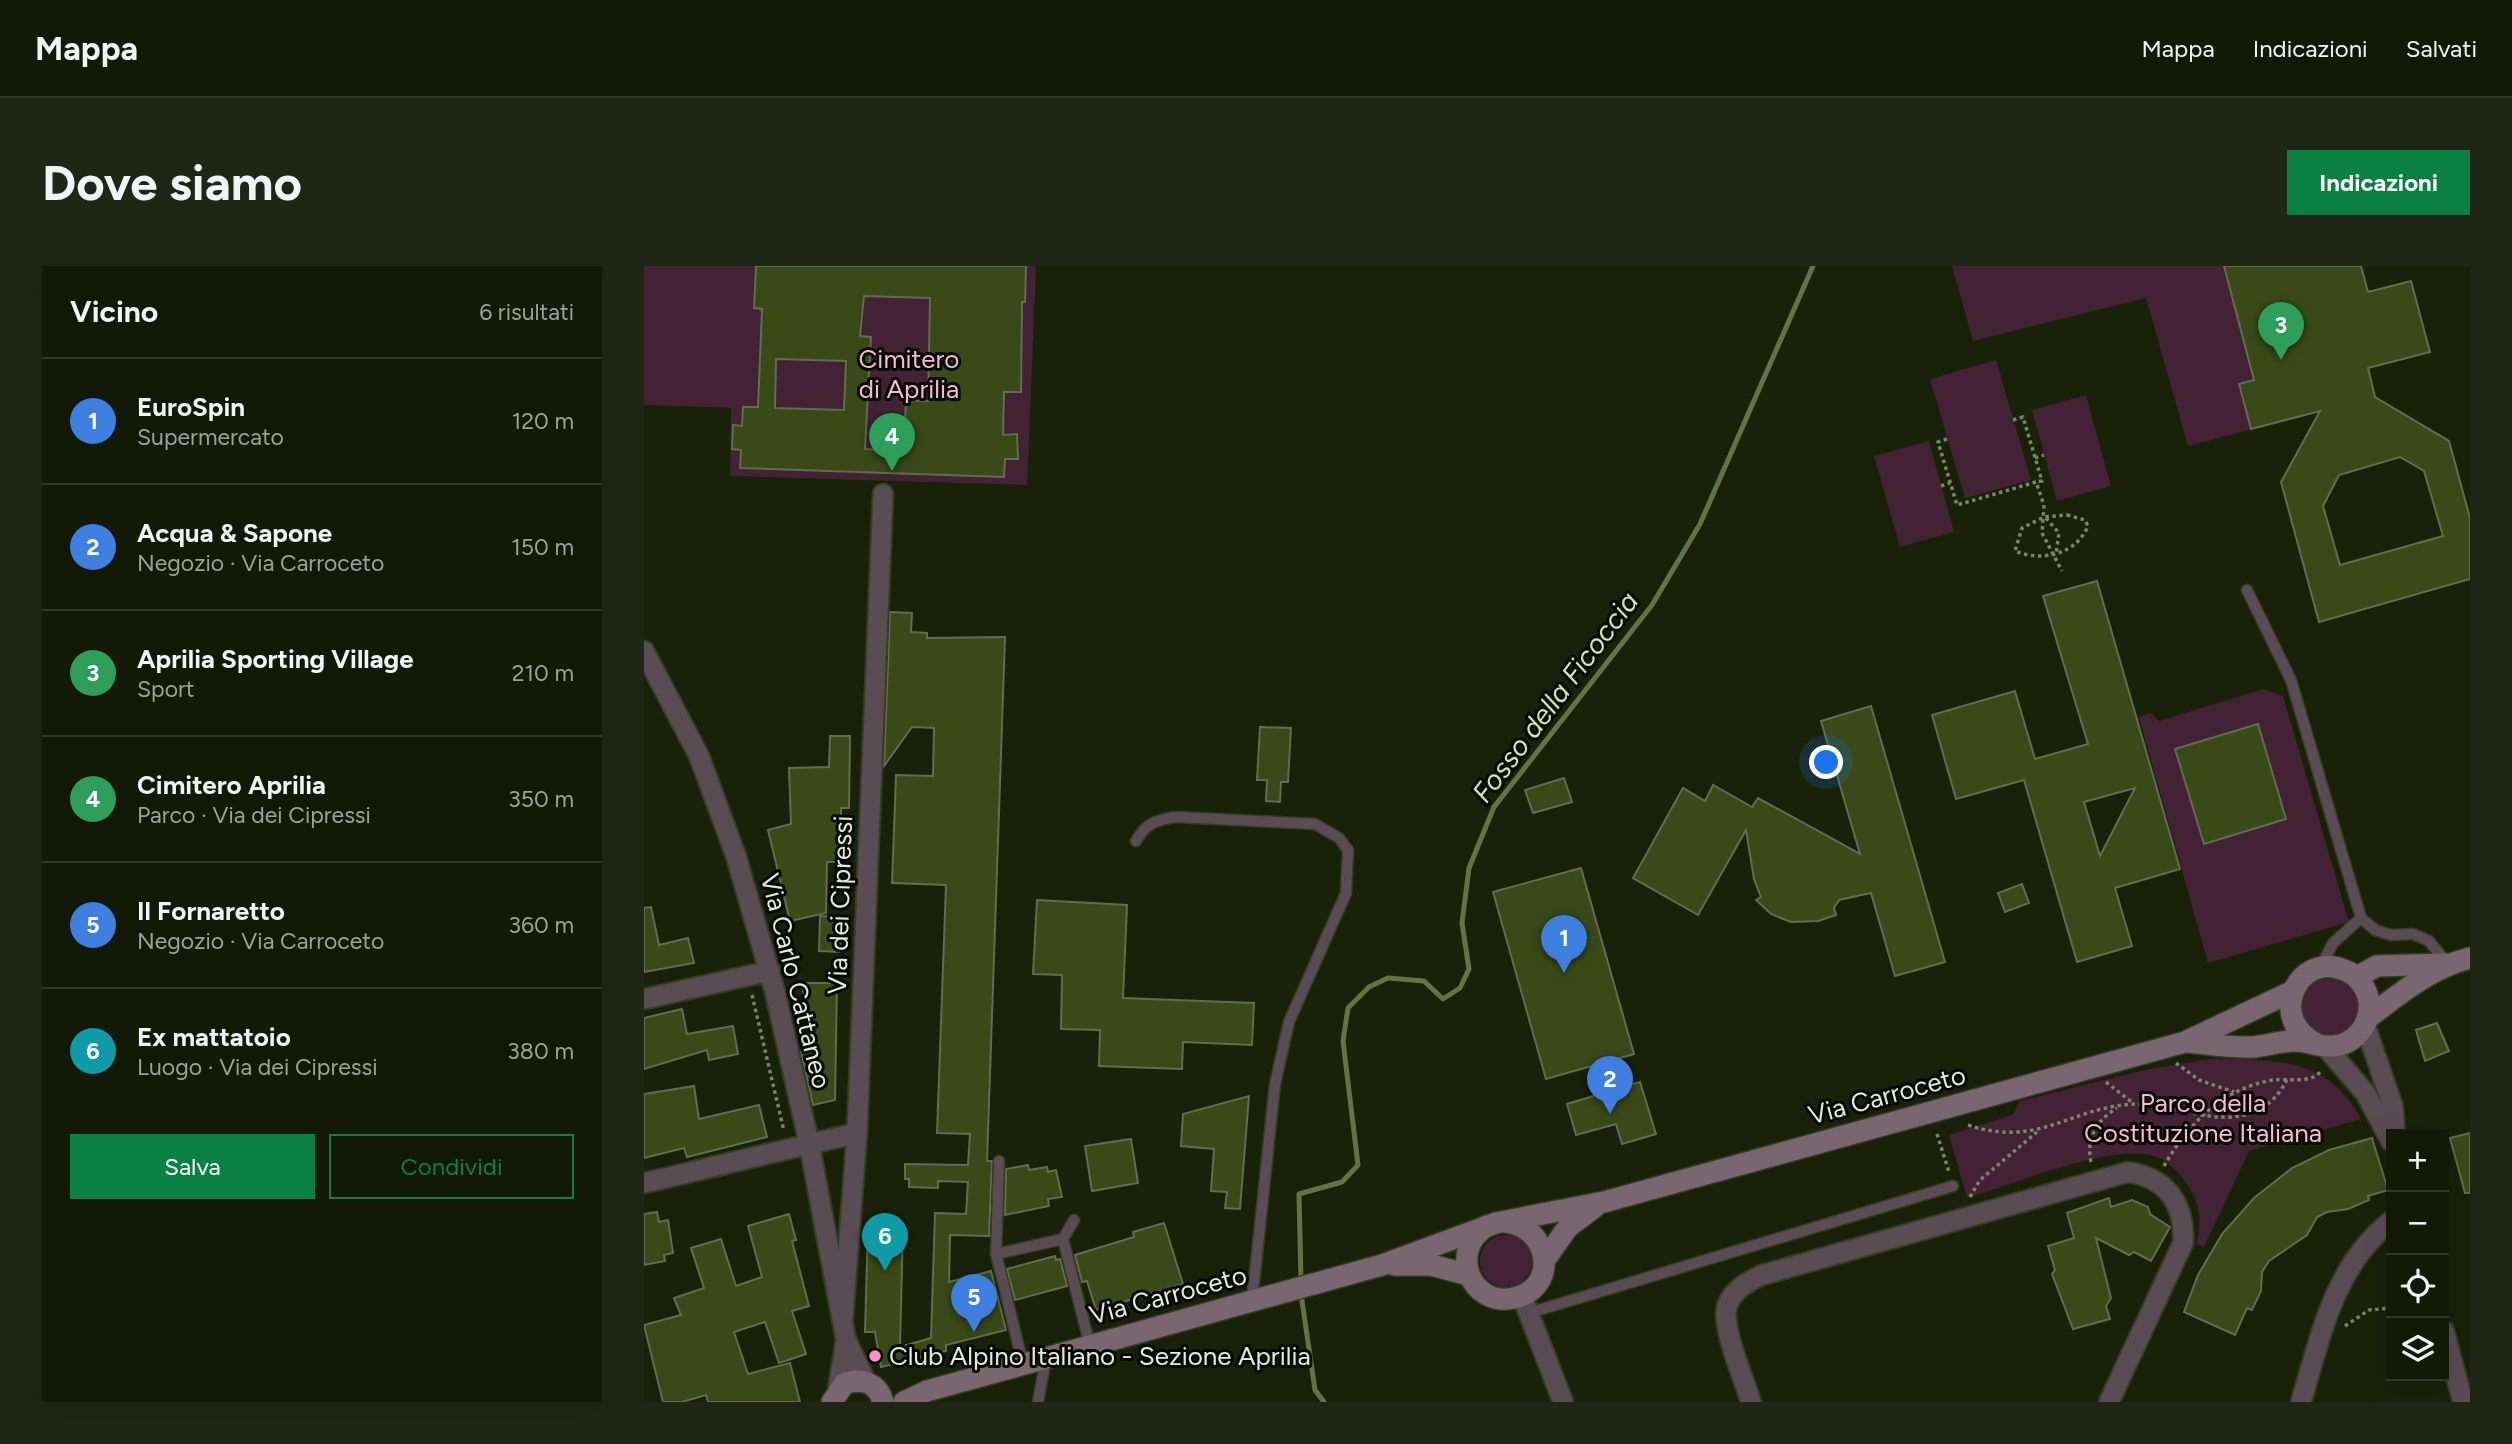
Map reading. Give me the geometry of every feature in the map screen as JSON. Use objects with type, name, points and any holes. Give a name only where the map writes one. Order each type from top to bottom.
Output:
[{"type":"street","name":"Via dei Cipressi","points":[[843,1317],[857,1133],[883,494]]},
{"type":"street","name":"Via Carlo Cattaneo","points":[[644,650],[691,738],[719,803],[770,971],[809,1143],[843,1317],[846,1340],[835,1396]]},
{"type":"street","name":"Via Carroceto","points":[[2185,1042],[2252,1047],[2297,1041],[2321,1045],[2346,1043],[2367,1021],[2418,980],[2448,964],[2470,958]]},
{"type":"street","name":"Via Carroceto","points":[[2357,978],[2377,966],[2448,964]]},
{"type":"street","points":[[2320,968],[2338,968],[2357,978],[2367,993],[2367,1021],[2393,1107],[2395,1129]]},
{"type":"street","name":"Via Carroceto","points":[[874,1390],[916,1398],[1023,1364],[1382,1265],[1497,1223],[1604,1202],[2185,1042],[2293,991],[2301,979],[2320,968]]},
{"type":"street","points":[[644,999],[770,971]]},
{"type":"street","points":[[2293,991],[2290,1006],[2292,1021],[2300,1034],[2321,1045],[2366,1094],[2386,1132]]},
{"type":"street","points":[[644,1184],[857,1133]]},
{"type":"street","points":[[1751,1402],[1726,1312],[1732,1297],[1744,1283],[1762,1275],[2128,1172],[2146,1175],[2163,1184],[2176,1200],[2184,1223],[2183,1243],[2109,1402]]},
{"type":"street","name":"Via Carroceto","points":[[1382,1265],[1431,1265],[1469,1275],[1477,1288],[1489,1296],[1525,1305],[1537,1283],[1544,1261],[1568,1227],[1604,1202]]},
{"type":"street","points":[[1469,1275],[1466,1261],[1469,1246],[1477,1233],[1497,1223],[1522,1226],[1532,1233],[1542,1249],[1544,1261]]},
{"type":"street","points":[[2301,1402],[2337,1287],[2371,1237],[2386,1225]]},
{"type":"street","points":[[1525,1305],[1563,1402]]},
{"type":"street","name":"Via Carlo Cattaneo","points":[[846,1340],[874,1390]]},
{"type":"street","points":[[2449,1350],[2463,1402]]},
{"type":"street","points":[[835,1396],[851,1382],[874,1390]]},
{"type":"lane","points":[[2247,590],[2291,680],[2361,918],[2375,930],[2391,935],[2413,934],[2429,941],[2448,964]]},
{"type":"lane","points":[[1136,841],[1142,830],[1157,820],[1175,817],[1300,822],[1327,829],[1348,850],[1346,892],[1289,1023],[1275,1084],[1252,1301]]},
{"type":"lane","points":[[2320,968],[2333,943],[2361,918]]},
{"type":"lane","points":[[999,1161],[996,1254],[1023,1364]]},
{"type":"lane","points":[[1525,1305],[1953,1186]]},
{"type":"lane","points":[[1074,1220],[1063,1239],[1090,1346]]},
{"type":"lane","points":[[996,1254],[1063,1239]]},
{"type":"lane","points":[[1038,1402],[1046,1358]]},
{"type":"path","points":[[1947,439],[1938,442],[1957,505],[2042,481],[2024,417],[2013,420]]},
{"type":"path","points":[[2035,457],[2044,455]]},
{"type":"path","points":[[2036,482],[2044,517],[2042,533],[2063,571]]},
{"type":"path","points":[[1941,485],[1951,483]]},
{"type":"path","points":[[2067,515],[2085,520],[2088,526],[2078,542],[2056,555],[2026,556],[2015,551],[2022,528],[2044,517],[2067,515]]},
{"type":"path","points":[[2044,517],[2059,533],[2056,555]]},
{"type":"path","points":[[2174,1062],[2199,1080],[2236,1092]]},
{"type":"path","points":[[2164,1167],[2186,1132],[2203,1115],[2236,1092],[2272,1080],[2313,1078],[2320,1072]]},
{"type":"path","points":[[2102,1077],[2135,1104]]},
{"type":"path","points":[[1968,1125],[2010,1134],[2039,1131],[2071,1118],[2135,1104],[2169,1107],[2220,1117],[2251,1114],[2277,1096],[2287,1079]]},
{"type":"path","points":[[2091,1162],[2089,1146],[2097,1124],[2119,1107]]},
{"type":"path","points":[[1969,1200],[1980,1180],[2039,1131]]},
{"type":"path","points":[[1937,1134],[1953,1186]]},
{"type":"path","points":[[2345,1326],[2369,1311],[2386,1309]]},
{"type":"green space","name":"Cimitero di Aprilia","points":[[644,266],[1036,266],[1027,485],[730,476],[731,408],[644,405]]},
{"type":"green space","points":[[1952,266],[2361,266],[2368,292],[2411,281],[2430,352],[2368,368],[2375,397],[2188,446],[2146,298],[1973,341]]},
{"type":"green space","points":[[1996,360],[2031,480],[1965,498],[1930,379]]},
{"type":"green space","points":[[2086,395],[2111,486],[2057,501],[2032,410]]},
{"type":"green space","points":[[1929,441],[1954,532],[1900,547],[1874,456]]},
{"type":"green space","points":[[2263,689],[2283,696],[2349,922],[2208,963],[2139,717],[2151,713],[2159,721]]},
{"type":"green space","points":[[2320,968],[2338,968],[2369,1010],[2333,1046],[2290,1013]]},
{"type":"green space","name":"Parco della Costituzione Italiana","points":[[2209,1059],[2276,1062],[2315,1072],[2332,1083],[2347,1098],[2361,1119],[2249,1151],[2204,1247],[2197,1244],[2199,1217],[2193,1195],[2174,1168],[2154,1156],[2113,1155],[2088,1160],[1967,1198],[1949,1135],[2012,1115],[2020,1101],[2140,1071]]},
{"type":"green space","points":[[1506,1235],[1525,1242],[1532,1261],[1525,1280],[1506,1287],[1487,1280],[1480,1261],[1487,1242]]},
{"type":"building","points":[[756,266],[1026,266],[1025,302],[1022,302],[1021,392],[1004,392],[1003,435],[1017,434],[1018,459],[1005,459],[1004,477],[740,468],[741,450],[732,449],[733,425],[742,426],[743,407],[758,407],[762,309],[754,308]],"holes":[[[864,296],[930,298],[928,401],[906,400],[904,451],[865,449],[871,337],[860,336]],[[776,359],[846,361],[844,410],[775,408]]]},
{"type":"building","points":[[2224,266],[2361,266],[2368,292],[2411,281],[2430,352],[2368,368],[2375,397],[2449,441],[2470,518],[2470,579],[2319,622],[2281,482],[2320,411],[2251,429],[2239,384],[2254,380]],"holes":[[[2400,457],[2424,471],[2443,536],[2340,565],[2323,506],[2339,475]]]},
{"type":"building","points":[[2097,581],[2180,869],[2115,888],[2132,946],[2077,962],[2024,780],[1956,799],[1932,715],[2015,691],[2035,759],[2088,744],[2043,596]],"holes":[[[2135,788],[2100,856],[2084,802]]]},
{"type":"building","points":[[890,612],[912,613],[911,632],[927,633],[927,638],[1005,637],[987,1161],[992,1161],[989,1236],[950,1235],[949,1282],[991,1271],[1006,1330],[946,1345],[946,1351],[881,1367],[875,1332],[865,1332],[868,1225],[903,1226],[900,1347],[931,1338],[935,1213],[966,1214],[968,1182],[938,1181],[938,1188],[909,1187],[909,1179],[905,1179],[905,1164],[968,1165],[970,1134],[937,1133],[946,885],[892,883],[896,775],[933,776],[934,728],[912,727],[884,766]]},
{"type":"building","points":[[1871,706],[1945,962],[1895,976],[1871,893],[1839,900],[1834,908],[1836,915],[1818,921],[1791,922],[1771,914],[1756,900],[1761,897],[1754,879],[1746,830],[1698,915],[1633,878],[1683,788],[1705,801],[1713,785],[1752,807],[1758,798],[1860,854],[1821,721]]},
{"type":"building","points":[[2258,724],[2286,819],[2204,844],[2175,749]]},
{"type":"building","points":[[1260,727],[1291,728],[1288,782],[1281,782],[1280,802],[1266,801],[1267,780],[1257,780]]},
{"type":"building","points":[[830,736],[850,736],[849,808],[841,808],[840,862],[827,862],[826,913],[790,921],[768,830],[791,824],[789,768],[829,767]]},
{"type":"building","points":[[1564,778],[1572,802],[1533,813],[1525,790]]},
{"type":"building","points":[[1581,868],[1634,1054],[1546,1079],[1493,892]]},
{"type":"building","points":[[2022,884],[2029,903],[2005,912],[1998,893]]},
{"type":"building","points":[[1037,900],[1127,905],[1123,998],[1254,1003],[1252,1045],[1183,1042],[1182,1069],[1099,1066],[1100,1030],[1061,1029],[1062,975],[1033,974]]},
{"type":"building","points":[[651,907],[659,945],[688,938],[694,963],[644,972],[644,908]]},
{"type":"building","points":[[820,916],[841,917],[840,952],[819,951]]},
{"type":"building","points":[[801,983],[837,983],[835,1100],[813,1105],[801,1052],[817,1048]]},
{"type":"building","points":[[682,1009],[687,1034],[733,1026],[738,1054],[709,1060],[707,1050],[644,1069],[644,1018]]},
{"type":"building","points":[[2437,1023],[2449,1051],[2425,1061],[2416,1030]]},
{"type":"building","points":[[1640,1082],[1656,1134],[1622,1144],[1616,1124],[1576,1135],[1567,1104]]},
{"type":"building","points":[[694,1086],[699,1119],[759,1105],[767,1137],[687,1157],[684,1148],[644,1158],[644,1094]]},
{"type":"building","points":[[1249,1096],[1240,1209],[1225,1208],[1227,1192],[1211,1191],[1214,1149],[1181,1146],[1183,1114]]},
{"type":"building","points":[[2470,1133],[2470,1193],[2465,1193],[2450,1138]]},
{"type":"building","points":[[2372,1138],[2386,1191],[2368,1196],[2369,1200],[2348,1209],[2327,1212],[2317,1217],[2307,1235],[2269,1261],[2262,1272],[2261,1291],[2252,1310],[2247,1308],[2235,1335],[2184,1312],[2198,1275],[2222,1234],[2254,1198],[2292,1168],[2329,1150]]},
{"type":"building","points":[[1131,1139],[1138,1183],[1092,1191],[1085,1146]]},
{"type":"building","points":[[1028,1165],[1029,1170],[1047,1167],[1048,1172],[1056,1170],[1062,1197],[1048,1199],[1049,1206],[1005,1215],[1006,1169]]},
{"type":"building","points":[[2109,1198],[2111,1207],[2132,1200],[2148,1207],[2150,1214],[2170,1227],[2151,1261],[2134,1252],[2129,1255],[2096,1238],[2111,1298],[2106,1306],[2110,1319],[2073,1329],[2052,1274],[2055,1270],[2048,1246],[2074,1238],[2067,1213]]},
{"type":"building","points":[[657,1212],[659,1222],[668,1220],[673,1253],[664,1255],[665,1261],[644,1265],[644,1214]]},
{"type":"building","points":[[789,1214],[796,1240],[792,1241],[809,1306],[792,1311],[806,1354],[779,1363],[765,1322],[734,1332],[748,1374],[790,1363],[800,1402],[708,1402],[706,1395],[682,1402],[663,1402],[644,1325],[681,1315],[674,1298],[704,1288],[691,1248],[721,1239],[736,1286],[762,1277],[748,1226]]},
{"type":"building","points":[[1164,1223],[1183,1284],[1096,1310],[1087,1281],[1082,1282],[1075,1255],[1134,1237],[1133,1232]]},
{"type":"building","points":[[1055,1256],[1056,1260],[1060,1259],[1067,1286],[1015,1300],[1007,1269]]},
{"type":"waterway","name":"Fosso della Ficoccia","points":[[1301,1281],[1299,1194],[1342,1182],[1358,1165],[1343,1041],[1348,1008],[1369,987],[1388,978],[1424,981],[1443,999],[1460,988],[1469,969],[1462,923],[1469,868],[1494,807],[1652,605],[1700,524],[1813,266]]},
{"type":"waterway","name":"Fosso della Ficoccia","points":[[1301,1294],[1315,1390],[1324,1402]]},
{"type":"place","name":"Aprilia Sporting Village","points":[[2281,360]]},
{"type":"place","name":"Cimitero Aprilia","points":[[892,471]]},
{"type":"place","name":"EuroSpin","points":[[1564,973]]},
{"type":"place","name":"Acqua & Sapone","points":[[1610,1114]]},
{"type":"place","name":"Ex mattatoio","points":[[885,1271]]},
{"type":"place","name":"Il Fornaretto","points":[[974,1332]]},
{"type":"place","name":"Club Alpino Italiano - Sezione Aprilia","points":[[875,1356]]}]
